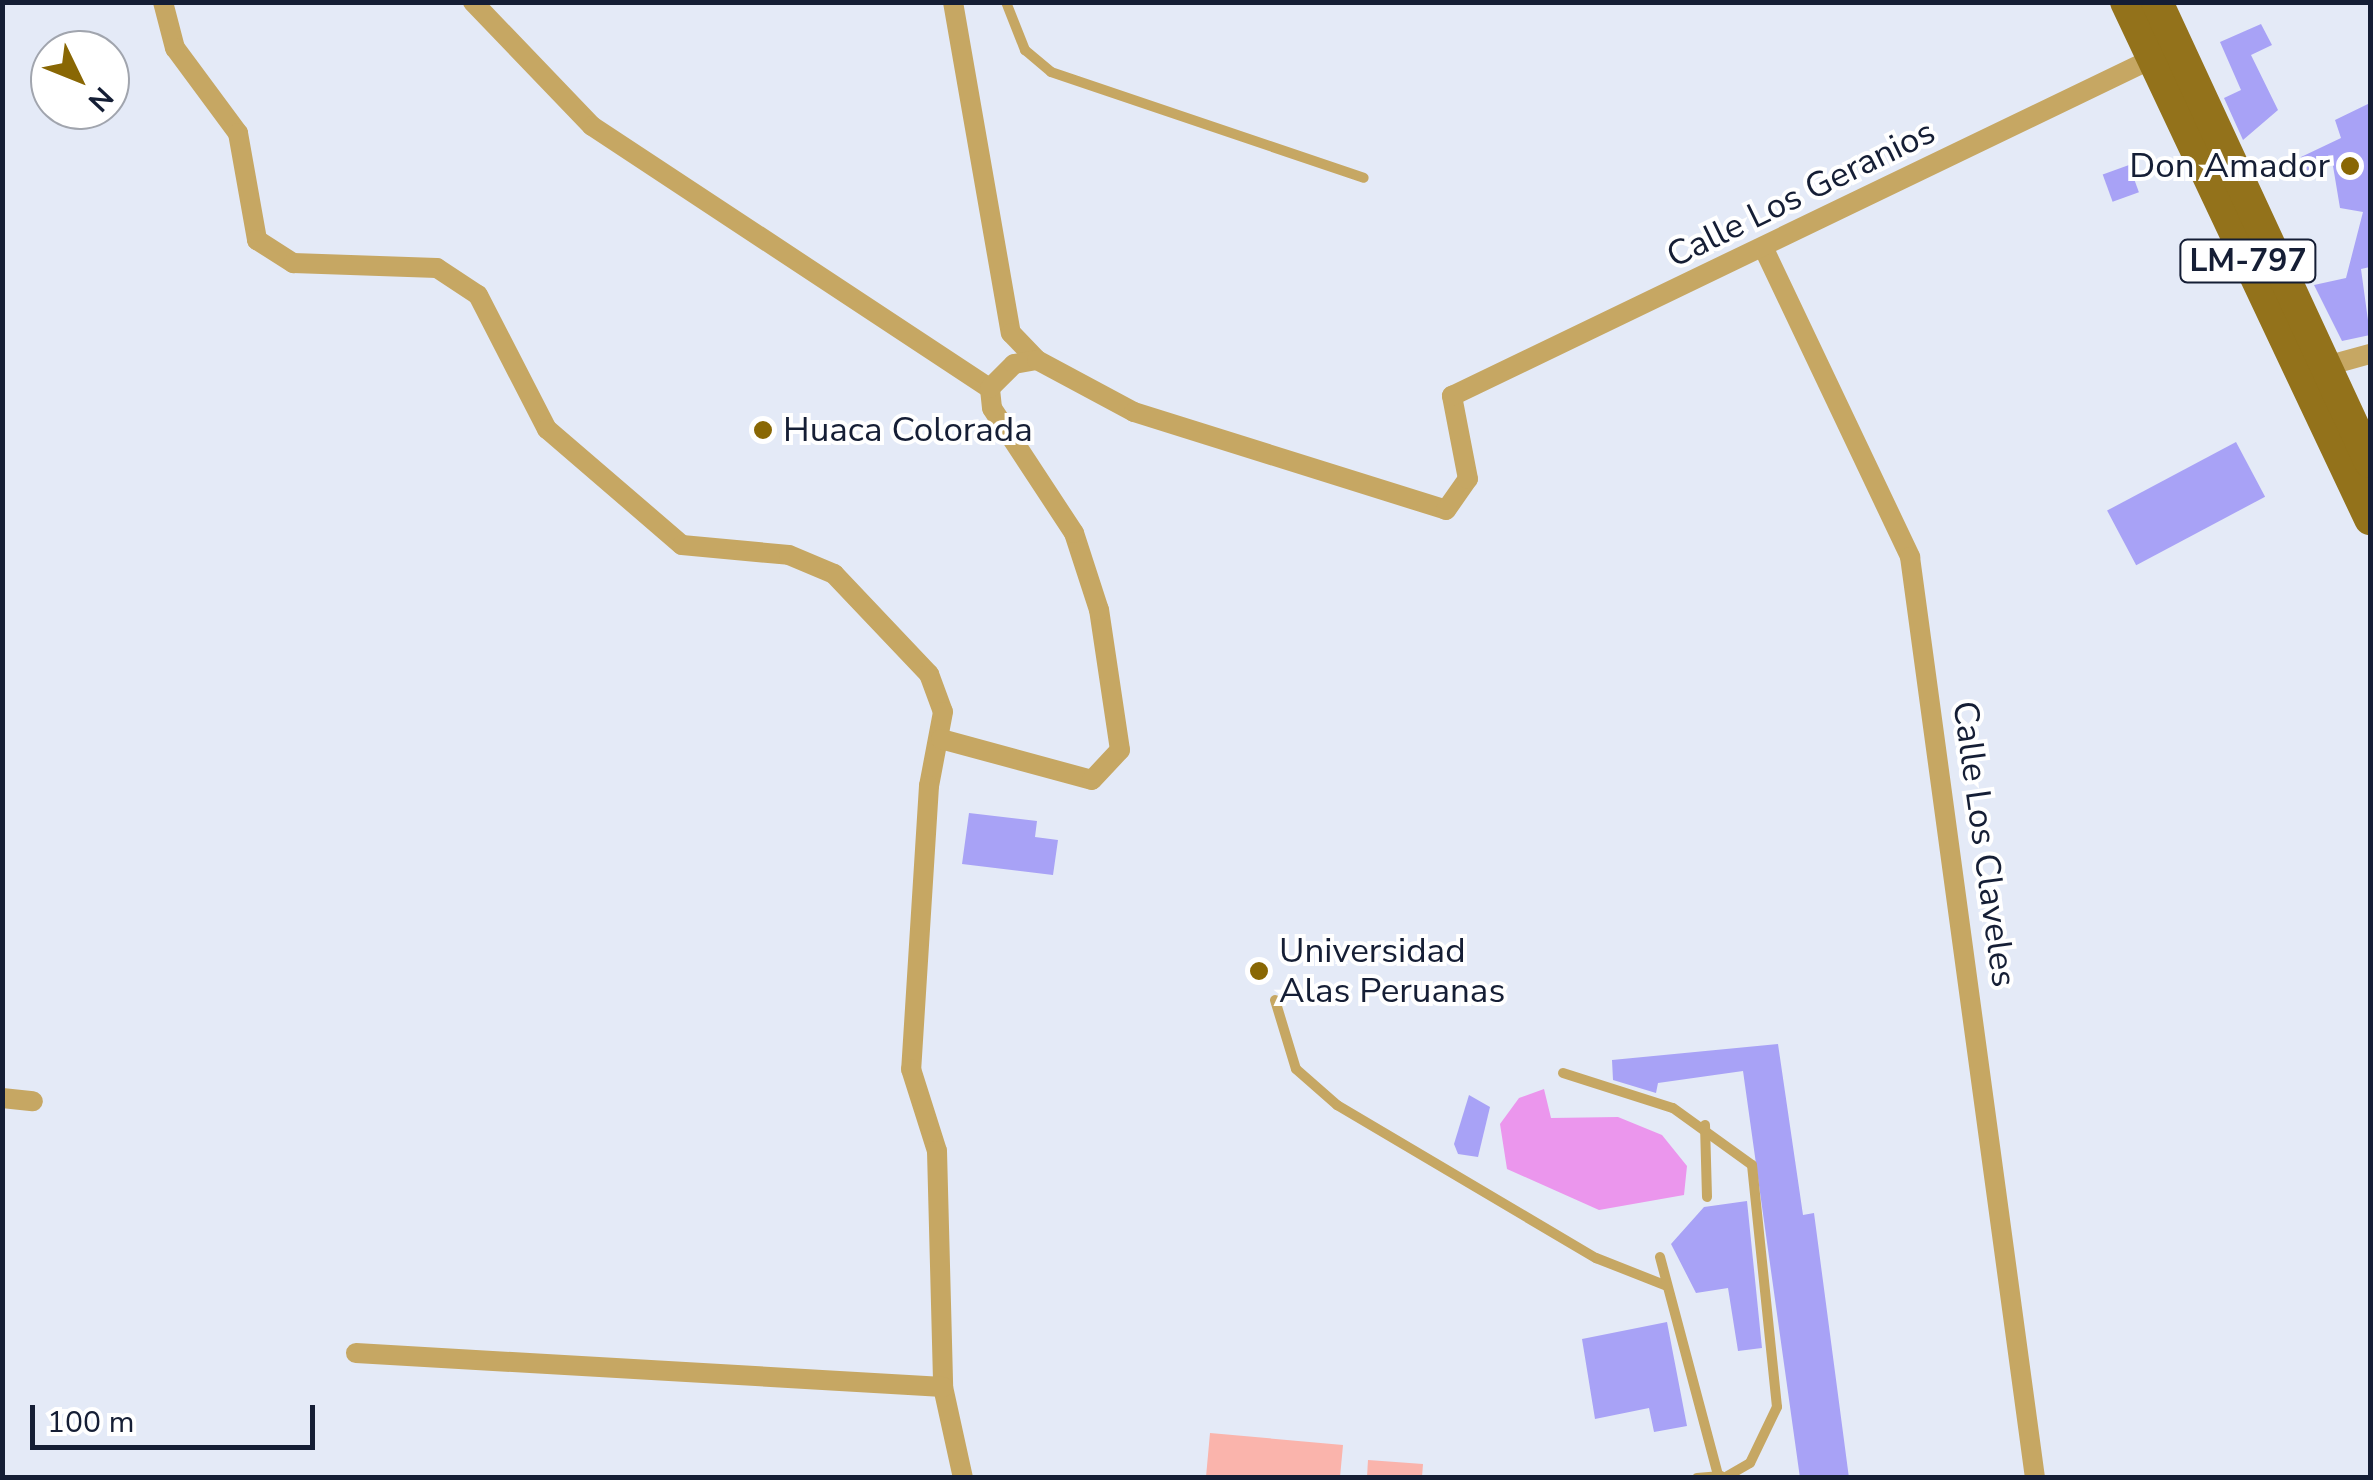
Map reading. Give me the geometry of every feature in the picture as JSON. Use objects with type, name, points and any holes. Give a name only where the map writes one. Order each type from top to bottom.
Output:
[{"type":"main road","name":"LM-797","points":[[2126,2],[2165,52],[2313,370],[2370,519]]},
{"type":"main road","name":"LM-797","points":[[2156,2],[2165,52]]},
{"type":"main road","name":"LM-797","points":[[2313,370],[2370,462]]},
{"type":"street","points":[[163,2],[175,48],[238,132],[257,240],[293,263],[437,268],[478,295],[547,429],[682,545],[788,555],[834,574],[929,674],[941,740],[929,786],[912,1069],[942,1198],[943,1387],[963,1478]]},
{"type":"street","points":[[473,2],[592,126],[990,388]]},
{"type":"street","points":[[953,2],[1011,333],[1037,360]]},
{"type":"street","name":"Calle Los Geranios","points":[[1037,360],[1134,412],[1432,510],[1459,502],[1468,479],[1452,396],[1764,249],[2165,52]]},
{"type":"street","name":"Calle Los Claveles","points":[[1764,249],[1910,557],[2034,1478]]},
{"type":"street","points":[[2313,370],[2370,354]]},
{"type":"street","points":[[990,388],[1014,364],[1037,360]]},
{"type":"street","points":[[941,740],[1092,780],[1120,750],[1099,610],[1074,532],[992,408],[990,388]]},
{"type":"street","points":[[2,1098],[33,1100]]},
{"type":"street","points":[[356,1352],[943,1387]]},
{"type":"lane","points":[[1006,2],[1025,50],[1051,72],[1364,178]]},
{"type":"lane","points":[[1275,1000],[1290,1060],[1337,1105],[1596,1258],[1667,1286]]},
{"type":"lane","points":[[1563,1073],[1705,1125],[1742,1151],[1756,1176],[1775,1363],[1767,1437],[1724,1476],[1697,1478]]},
{"type":"lane","points":[[1705,1125],[1706,1197]]},
{"type":"lane","points":[[1660,1257],[1724,1476]]},
{"type":"shaded area","points":[[1544,1089],[1551,1118],[1618,1117],[1662,1135],[1687,1166],[1684,1195],[1599,1210],[1507,1169],[1500,1124],[1519,1098]]},
{"type":"shaded area","points":[[1210,1433],[1343,1445],[1340,1477],[1206,1477]]},
{"type":"shaded area","points":[[1368,1460],[1423,1464],[1422,1477],[1367,1477]]},
{"type":"building","points":[[2261,24],[2272,45],[2251,55],[2278,110],[2243,140],[2224,98],[2241,90],[2220,42]]},
{"type":"building","points":[[2370,103],[2370,267],[2361,269],[2370,335],[2342,341],[2314,285],[2346,278],[2363,212],[2340,208],[2332,160],[2306,171],[2301,157],[2341,138],[2335,120]]},
{"type":"building","points":[[2129,165],[2139,192],[2113,202],[2103,175]]},
{"type":"building","points":[[2236,442],[2265,497],[2136,565],[2107,511]]},
{"type":"building","points":[[969,813],[1037,821],[1035,837],[1058,840],[1053,875],[962,864]]},
{"type":"building","points":[[1778,1044],[1803,1215],[1814,1213],[1849,1478],[1800,1478],[1743,1071],[1658,1083],[1656,1093],[1613,1080],[1612,1060]]},
{"type":"building","points":[[1469,1095],[1490,1107],[1478,1157],[1458,1154],[1454,1144]]},
{"type":"building","points":[[1747,1201],[1762,1348],[1738,1351],[1728,1288],[1696,1293],[1671,1244],[1704,1207]]},
{"type":"building","points":[[1667,1322],[1687,1426],[1654,1432],[1649,1408],[1595,1419],[1582,1339]]},
{"type":"place","name":"Don Amador","points":[[2350,166]]},
{"type":"place","name":"Huaca Colorada","points":[[763,430]]},
{"type":"place","name":"Universidad Alas Peruanas","points":[[1259,971]]}]
